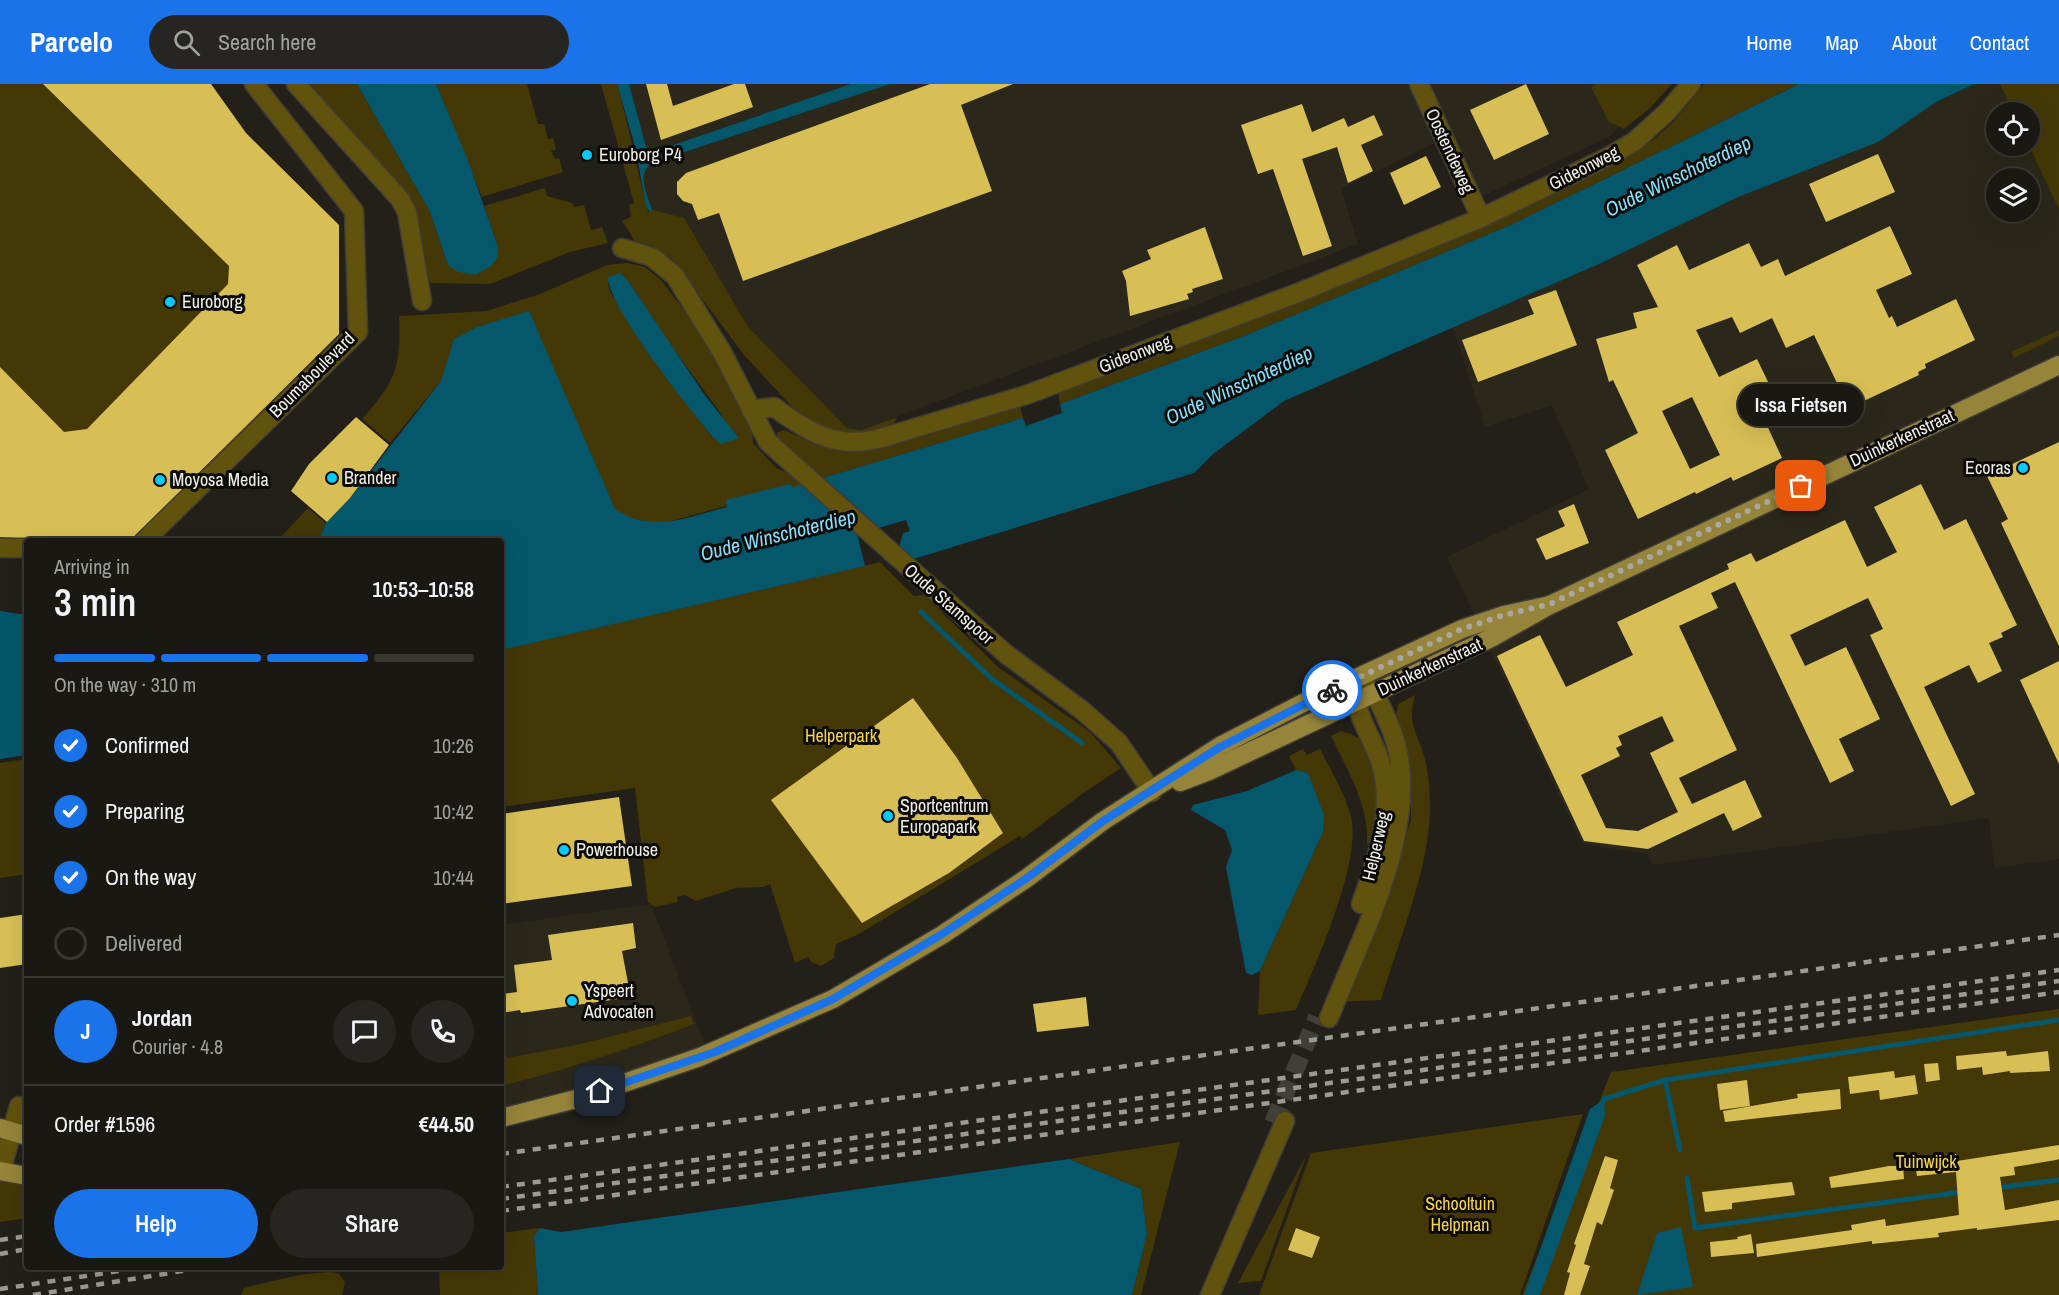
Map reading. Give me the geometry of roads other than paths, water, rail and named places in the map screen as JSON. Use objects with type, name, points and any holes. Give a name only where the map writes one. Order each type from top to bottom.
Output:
[{"type":"main road","name":"Duinkerkenstraat","points":[[1152,792],[1209,771],[1492,637],[1550,604],[2059,365]]},
{"type":"main road","name":"Duinkerkenstraat","points":[[1152,792],[1229,741],[1462,629],[1504,615],[1550,604]]},
{"type":"main road","points":[[504,1117],[580,1098],[700,1057],[833,999],[942,934],[1027,878],[1103,821],[1152,792]]},
{"type":"main road","points":[[0,1171],[24,1175]]},
{"type":"street","name":"Boumaboulevard","points":[[147,538],[358,332],[354,211],[254,84]]},
{"type":"street","points":[[296,84],[400,199],[407,212],[422,301]]},
{"type":"street","name":"Oostendeweg","points":[[1419,84],[1481,218]]},
{"type":"street","name":"Gideonweg","points":[[751,410],[774,407],[804,429],[827,440],[853,443],[878,439],[1037,391],[1300,292],[1481,218],[1608,157],[1635,141],[1667,112],[1690,84]]},
{"type":"street","points":[[622,248],[652,257],[675,276],[722,352],[751,410]]},
{"type":"street","name":"Oude Stamspoor","points":[[751,410],[768,442],[898,561],[1006,654],[1083,711],[1112,737],[1152,792]]},
{"type":"street","points":[[0,548],[24,548]]},
{"type":"street","points":[[1354,702],[1357,679]]},
{"type":"street","name":"Helperweg","points":[[1354,702],[1381,764],[1386,795],[1384,828],[1323,1018],[1387,869],[1397,836],[1403,795],[1401,766],[1392,729],[1375,692],[1357,679]]},
{"type":"street","points":[[0,1171],[20,1106]]},
{"type":"street","points":[[1200,1295],[1279,1122],[1210,1295]]},
{"type":"water","points":[[357,84],[436,84],[469,163],[498,247],[498,257],[492,265],[476,275],[458,272],[448,265],[430,212]]},
{"type":"water","points":[[617,84],[629,84],[646,147],[653,152],[851,84],[890,84],[654,162],[648,166],[644,177],[645,190],[652,210],[650,212],[646,207],[636,150]]},
{"type":"water","name":"Oude Winschoterdiep","points":[[1799,84],[1974,84],[1936,102],[1878,142],[1738,197],[1599,264],[1284,401],[1213,454],[1194,473],[910,560],[899,548],[903,533],[910,531],[906,520],[857,534],[865,566],[504,649],[504,538],[320,538],[326,523],[350,498],[441,381],[454,339],[477,327],[529,311],[615,509],[642,521],[670,521],[727,507],[726,500],[790,484],[793,487],[1023,418],[1026,426],[1062,413],[1060,404],[1244,336],[1513,224]]},
{"type":"water","points":[[620,273],[628,281],[704,394],[738,437],[737,439],[721,444],[713,437],[635,334],[611,291],[608,277]]},
{"type":"water","points":[[0,611],[24,615],[24,755],[0,759]]},
{"type":"water","points":[[1296,770],[1308,773],[1324,815],[1323,832],[1260,971],[1252,975],[1246,973],[1226,867],[1232,850],[1225,830],[1191,810],[1193,805],[1247,791]]},
{"type":"water","points":[[1604,1099],[1605,1116],[1540,1295],[1524,1295],[1590,1109]]},
{"type":"water","points":[[1069,1159],[1141,1189],[1147,1234],[1132,1295],[538,1295],[534,1236],[540,1228],[561,1232]]},
{"type":"water","points":[[1681,1227],[1693,1287],[1637,1295],[1657,1233]]},
{"type":"waterway","points":[[921,612],[992,679],[1082,743]]},
{"type":"waterway","points":[[1601,1105],[1604,1099],[1665,1080],[2059,1020]]},
{"type":"waterway","points":[[1665,1080],[1680,1150]]},
{"type":"waterway","points":[[1687,1178],[1695,1228],[1962,1192]]},
{"type":"waterway","points":[[1995,1188],[2059,1180]]},
{"type":"tunnel","points":[[1273,1123],[1317,1017]]},
{"type":"railway","points":[[504,1154],[2059,935]]},
{"type":"railway","points":[[504,1187],[2059,970]]},
{"type":"railway","points":[[504,1199],[2059,981]]},
{"type":"railway","points":[[504,1211],[2059,992]]},
{"type":"railway","points":[[0,1240],[24,1236]]},
{"type":"railway","points":[[0,1254],[24,1250]]},
{"type":"railway","points":[[0,1289],[126,1270]]},
{"type":"railway","points":[[33,1295],[189,1270]]},
{"type":"place","name":"Euroborg P4","points":[[587,155]]},
{"type":"place","name":"Euroborg","points":[[170,302]]},
{"type":"place","name":"Ecoras","points":[[2023,468]]},
{"type":"place","name":"Brander","points":[[332,478]]},
{"type":"place","name":"Moyosa Media","points":[[160,480]]},
{"type":"place","name":"Issa Fietsen","points":[[1801,486]]},
{"type":"place","name":"Sportcentrum Europapark","points":[[888,816]]},
{"type":"place","name":"Powerhouse","points":[[564,850]]},
{"type":"place","name":"Yspeert Advocaten","points":[[572,1001]]},
{"type":"park label","name":"Helperpark","points":[[841,736]]},
{"type":"park label","name":"Tuinwijck","points":[[1926,1162]]},
{"type":"park label","name":"Schooltuin Helpman","points":[[1460,1214]]}]
